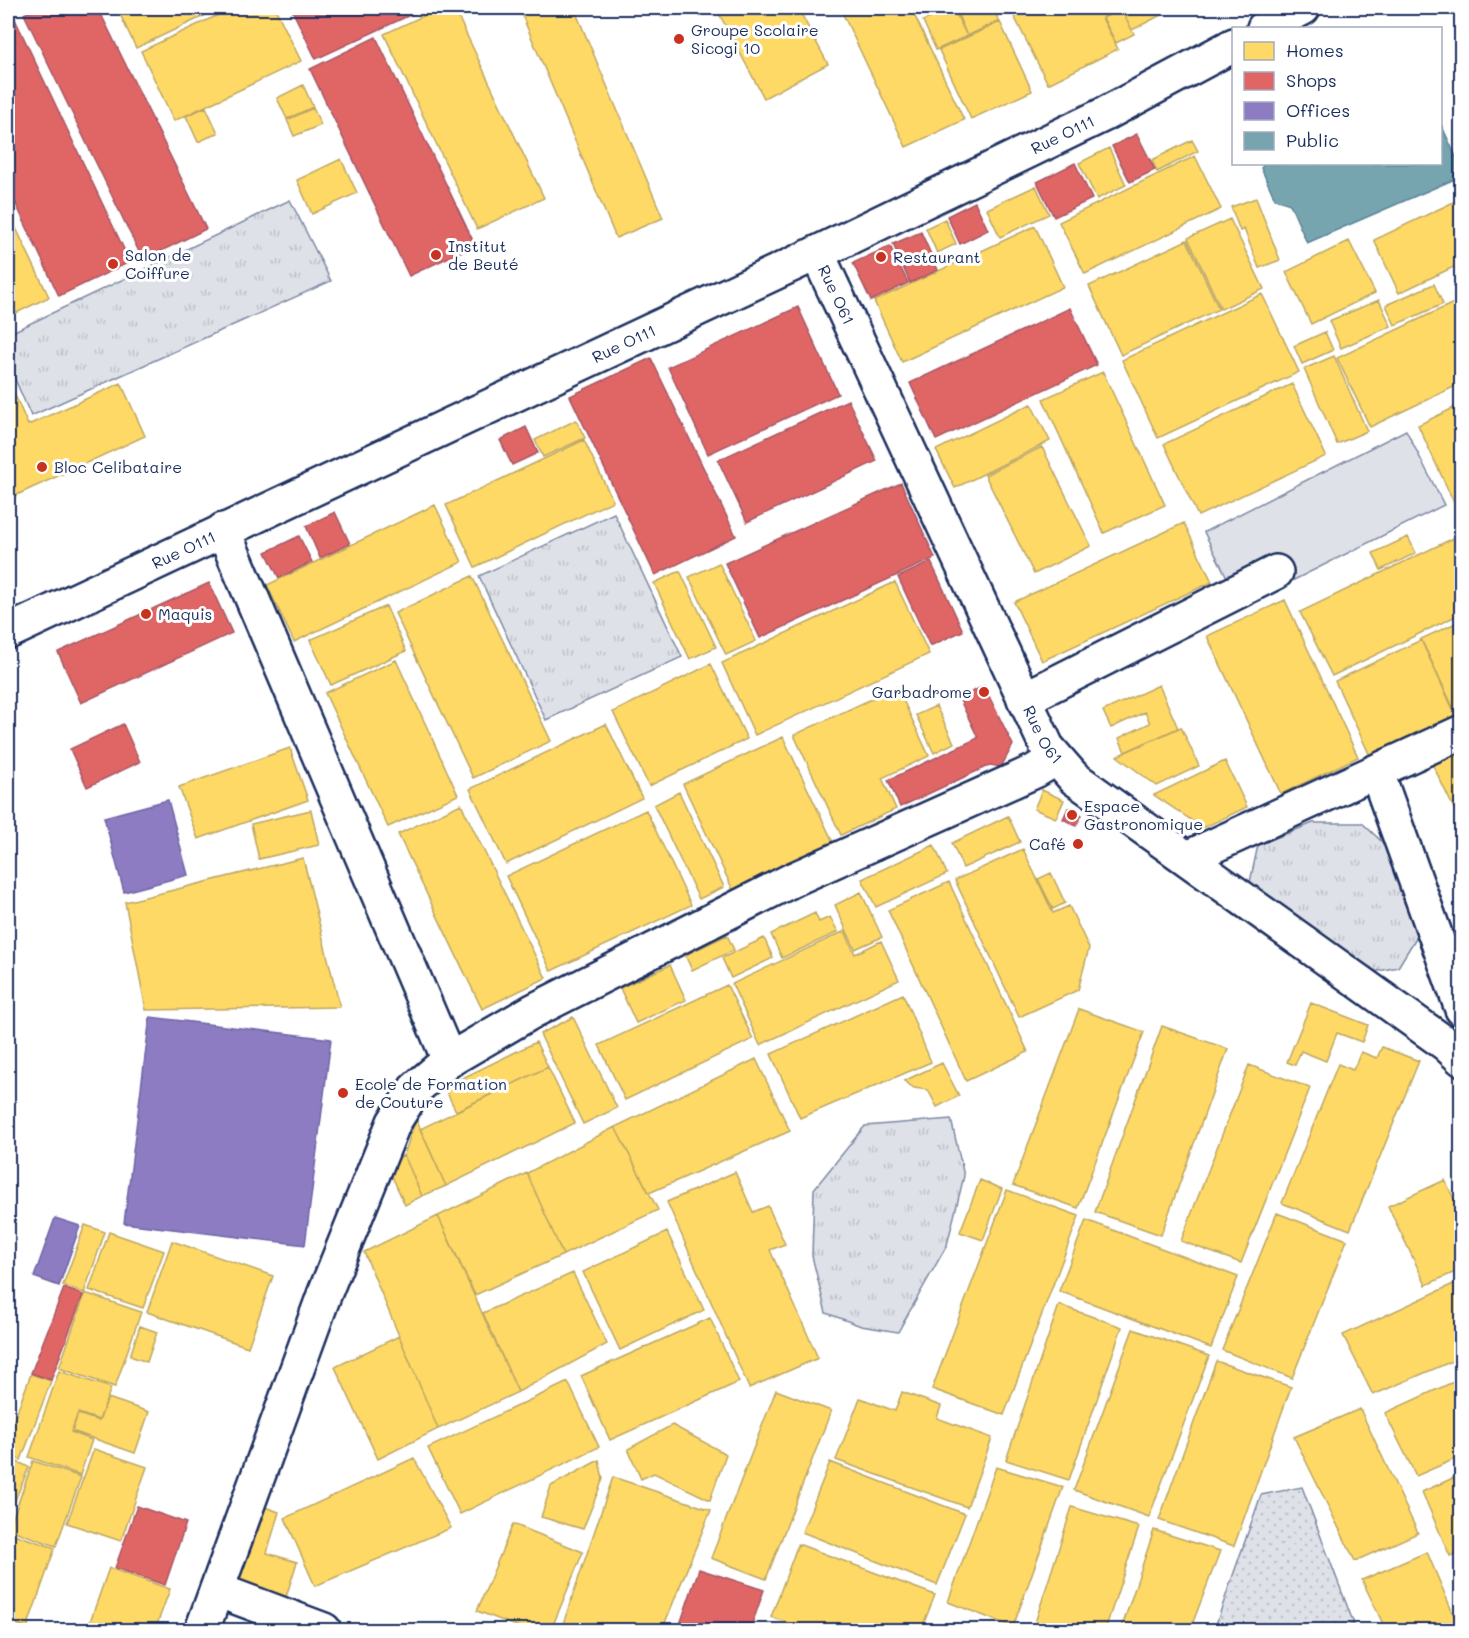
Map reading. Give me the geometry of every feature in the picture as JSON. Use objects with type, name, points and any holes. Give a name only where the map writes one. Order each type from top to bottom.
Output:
[{"type":"street","points":[[1266,27],[1303,8]]},
{"type":"street","name":"Rue O111","points":[[8,632],[817,254],[1102,115],[1232,46]]},
{"type":"street","name":"Rue O61","points":[[817,254],[1024,699],[1055,759],[1074,778],[1446,1044],[1461,1059]]},
{"type":"street","points":[[223,530],[449,1060]]},
{"type":"street","points":[[1024,699],[1276,572]]},
{"type":"street","points":[[1186,858],[1377,773],[1461,732]]},
{"type":"street","points":[[202,1630],[324,1295],[394,1122],[415,1089],[449,1060],[533,1011],[794,879],[1035,771],[1055,759]]},
{"type":"street","points":[[1377,773],[1461,1009]]},
{"type":"street","points":[[217,1590],[324,1630]]},
{"type":"green space","points":[[290,200],[331,281],[31,416],[8,363],[8,334]]},
{"type":"green space","points":[[1406,430],[1444,505],[1290,582],[1279,561],[1231,585],[1204,532]]},
{"type":"green space","points":[[614,513],[682,657],[546,720],[479,576]]},
{"type":"green space","points":[[1313,823],[1362,823],[1395,854],[1422,928],[1398,967],[1369,973],[1268,911],[1250,882],[1258,845]]},
{"type":"green space","points":[[951,1119],[964,1176],[947,1245],[898,1332],[861,1326],[826,1313],[812,1256],[814,1189],[865,1126]]},
{"type":"green space","points":[[1302,1487],[1354,1624],[1337,1630],[1214,1630],[1261,1495]]},
{"type":"building: Homes","points":[[117,8],[221,8],[136,48]]},
{"type":"building: Homes","points":[[233,8],[275,8],[301,61],[174,121],[141,51]]},
{"type":"building: Homes","points":[[440,8],[454,8],[544,198],[477,229],[384,34]]},
{"type":"building: Homes","points":[[519,8],[574,8],[663,218],[616,238]]},
{"type":"building: Homes","points":[[716,8],[798,8],[828,64],[764,98]]},
{"type":"building: Homes","points":[[840,8],[911,8],[964,120],[906,147]]},
{"type":"building: Homes","points":[[953,8],[967,36],[936,50],[923,21]]},
{"type":"building: Homes","points":[[955,8],[993,8],[999,21],[967,36]]},
{"type":"building: Homes","points":[[1010,8],[1119,8],[1102,18],[1118,49],[1048,84]]},
{"type":"building: Homes","points":[[1121,8],[1167,8],[1169,11],[1132,30]]},
{"type":"building: Homes","points":[[1121,9],[1134,34],[1116,43],[1103,18]]},
{"type":"building: Homes","points":[[1000,22],[1032,91],[971,119],[939,50]]},
{"type":"building: Homes","points":[[303,85],[313,107],[287,119],[277,98]]},
{"type":"building: Homes","points":[[206,107],[218,133],[198,142],[186,116]]},
{"type":"building: Homes","points":[[313,108],[321,125],[294,136],[287,120]]},
{"type":"building: Homes","points":[[1192,140],[1198,151],[1157,172],[1152,160]]},
{"type":"building: Homes","points":[[1109,148],[1126,185],[1097,199],[1079,163]]},
{"type":"building: Homes","points":[[1195,156],[1221,209],[1085,274],[1059,222]]},
{"type":"building: Homes","points":[[341,159],[357,193],[312,214],[297,180]]},
{"type":"building: Homes","points":[[1036,186],[1049,214],[1000,237],[987,209]]},
{"type":"building: Homes","points":[[1256,198],[1280,260],[1259,268],[1244,229],[1240,231],[1231,207]]},
{"type":"building: Homes","points":[[1462,198],[1462,263],[1399,293],[1374,240]]},
{"type":"building: Homes","points":[[945,219],[956,244],[937,253],[926,228]]},
{"type":"building: Homes","points":[[1230,219],[1264,289],[1221,309],[1188,238]]},
{"type":"building: Homes","points":[[15,226],[49,297],[8,317],[8,229]]},
{"type":"building: Homes","points":[[1035,226],[1063,287],[902,362],[874,301]]},
{"type":"building: Homes","points":[[1187,240],[1219,309],[1121,355],[1089,286]]},
{"type":"building: Homes","points":[[1349,241],[1375,293],[1311,324],[1286,272]]},
{"type":"building: Homes","points":[[1434,284],[1443,304],[1395,325],[1386,305]]},
{"type":"building: Homes","points":[[1262,294],[1299,372],[1158,438],[1122,360]]},
{"type":"building: Homes","points":[[1462,299],[1462,383],[1370,427],[1337,358]]},
{"type":"building: Homes","points":[[1379,300],[1391,326],[1341,348],[1329,321]]},
{"type":"building: Homes","points":[[1325,332],[1333,350],[1302,364],[1294,346]]},
{"type":"building: Homes","points":[[1334,356],[1367,431],[1337,444],[1304,369]]},
{"type":"building: Homes","points":[[1103,372],[1165,505],[1104,533],[1043,399]]},
{"type":"building: Homes","name":"Bloc Celibataire","points":[[8,379],[28,425],[121,383],[145,436],[8,499]]},
{"type":"building: Homes","points":[[1292,384],[1326,456],[1198,516],[1164,444]]},
{"type":"building: Homes","points":[[1031,404],[1050,441],[955,488],[936,450]]},
{"type":"building: Homes","points":[[1462,404],[1462,520],[1418,425]]},
{"type":"building: Homes","points":[[576,420],[585,438],[543,457],[535,440]]},
{"type":"building: Homes","points":[[584,440],[613,501],[475,567],[446,505]]},
{"type":"building: Homes","points":[[1042,447],[1091,546],[1034,574],[985,475]]},
{"type":"building: Homes","points":[[435,505],[462,562],[294,642],[267,585]]},
{"type":"building: Homes","points":[[1184,523],[1212,582],[1042,661],[1014,602]]},
{"type":"building: Homes","points":[[1462,534],[1462,613],[1332,676],[1300,612]]},
{"type":"building: Homes","points":[[1408,537],[1416,553],[1381,570],[1373,553]]},
{"type":"building: Homes","points":[[719,563],[756,641],[726,655],[689,577]]},
{"type":"building: Homes","points":[[680,571],[716,647],[690,659],[654,583]]},
{"type":"building: Homes","points":[[472,576],[551,741],[473,778],[395,613]]},
{"type":"building: Homes","points":[[895,582],[929,654],[755,735],[722,663]]},
{"type":"building: Homes","points":[[1285,600],[1358,757],[1281,794],[1207,636]]},
{"type":"building: Homes","points":[[386,606],[406,651],[331,685],[310,640]]},
{"type":"building: Homes","points":[[1458,622],[1462,630],[1460,722],[1421,639]]},
{"type":"building: Homes","points":[[1421,640],[1458,720],[1372,760],[1335,681]]},
{"type":"building: Homes","points":[[396,660],[458,795],[388,827],[325,693]]},
{"type":"building: Homes","points":[[711,664],[747,739],[649,786],[613,712]]},
{"type":"building: Homes","points":[[1159,685],[1178,728],[1125,752],[1119,738],[1150,723],[1145,712],[1111,728],[1103,711]]},
{"type":"building: Homes","points":[[897,687],[929,756],[882,778],[896,809],[841,835],[794,735]]},
{"type":"building: Homes","points":[[936,706],[954,743],[934,753],[916,715]]},
{"type":"building: Homes","points":[[606,724],[642,798],[506,864],[470,789]]},
{"type":"building: Homes","points":[[1181,727],[1199,766],[1157,786],[1117,756]]},
{"type":"building: Homes","points":[[783,737],[833,842],[733,890],[683,784]]},
{"type":"building: Homes","points":[[1462,742],[1462,812],[1457,815],[1429,757]]},
{"type":"building: Homes","points":[[290,748],[308,800],[198,839],[179,787]]},
{"type":"building: Homes","points":[[1225,761],[1247,807],[1203,828],[1154,795]]},
{"type":"building: Homes","points":[[1042,790],[1064,800],[1056,818],[1034,809]]},
{"type":"building: Homes","points":[[679,792],[724,887],[699,899],[654,805]]},
{"type":"building: Homes","points":[[461,804],[546,978],[482,1009],[398,834]]},
{"type":"building: Homes","points":[[311,810],[319,845],[259,859],[251,824]]},
{"type":"building: Homes","points":[[646,810],[691,905],[551,971],[506,876]]},
{"type":"building: Homes","points":[[1008,816],[1020,842],[963,868],[952,843]]},
{"type":"building: Homes","points":[[934,845],[947,874],[876,907],[862,879]]},
{"type":"building: Homes","points":[[1023,849],[1053,913],[1069,906],[1089,948],[1078,990],[1019,1017],[955,880]]},
{"type":"building: Homes","points":[[303,858],[340,1007],[146,1010],[125,902]]},
{"type":"building: Homes","points":[[1051,873],[1065,903],[1053,909],[1038,879]]},
{"type":"building: Homes","points":[[949,882],[1028,1052],[966,1081],[888,910]]},
{"type":"building: Homes","points":[[861,892],[882,937],[855,949],[835,905]]},
{"type":"building: Homes","points":[[815,913],[819,922],[830,917],[838,932],[782,958],[771,934]]},
{"type":"building: Homes","points":[[845,931],[855,954],[881,941],[899,980],[760,1045],[732,984]]},
{"type":"building: Homes","points":[[727,935],[734,950],[692,970],[685,955]]},
{"type":"building: Homes","points":[[764,938],[773,958],[731,978],[722,958]]},
{"type":"building: Homes","points":[[670,965],[686,1000],[636,1023],[620,988]]},
{"type":"building: Homes","points":[[727,985],[753,1039],[625,1100],[599,1045]]},
{"type":"building: Homes","points":[[903,994],[931,1062],[800,1118],[771,1054]]},
{"type":"building: Homes","points":[[1311,1003],[1368,1025],[1362,1042],[1337,1033],[1326,1061],[1301,1051],[1295,1065],[1287,1062]]},
{"type":"building: Homes","points":[[1079,1009],[1144,1032],[1078,1208],[1013,1185]]},
{"type":"building: Homes","points":[[573,1017],[617,1108],[583,1124],[540,1034]]},
{"type":"building: Homes","points":[[1162,1026],[1228,1049],[1161,1235],[1095,1212]]},
{"type":"building: Homes","points":[[536,1042],[548,1067],[456,1111],[444,1087]]},
{"type":"building: Homes","points":[[1382,1047],[1419,1061],[1350,1230],[1282,1203],[1338,1064],[1353,1070],[1361,1052],[1377,1058]]},
{"type":"building: Homes","points":[[756,1059],[790,1131],[649,1193],[615,1127]]},
{"type":"building: Homes","points":[[942,1063],[959,1096],[937,1107],[928,1090],[914,1088],[904,1081]]},
{"type":"building: Homes","points":[[1249,1065],[1310,1088],[1241,1263],[1181,1241]]},
{"type":"building: Homes","points":[[548,1067],[575,1123],[446,1186],[420,1129]]},
{"type":"building: Homes","points":[[416,1119],[446,1186],[422,1196],[404,1155]]},
{"type":"building: Homes","points":[[615,1127],[658,1210],[563,1255],[527,1173]]},
{"type":"building: Homes","points":[[404,1155],[422,1196],[405,1205],[386,1163]]},
{"type":"building: Homes","points":[[735,1172],[753,1212],[768,1206],[785,1244],[770,1250],[818,1358],[749,1388],[667,1202]]},
{"type":"building: Homes","points":[[527,1173],[563,1255],[475,1295],[438,1216]]},
{"type":"building: Homes","points":[[980,1180],[1002,1189],[983,1240],[960,1232]]},
{"type":"building: Homes","points":[[1445,1180],[1462,1216],[1462,1269],[1426,1285],[1388,1206]]},
{"type":"building: Homes","points":[[1007,1190],[1079,1216],[1004,1415],[932,1389]]},
{"type":"building: Homes","points":[[1277,1213],[1347,1240],[1292,1378],[1222,1350]]},
{"type":"building: Homes","points":[[438,1216],[518,1392],[438,1429],[364,1252]]},
{"type":"building: Homes","points":[[1086,1220],[1238,1277],[1211,1348],[1059,1291]]},
{"type":"building: Homes","points":[[85,1225],[105,1232],[84,1293],[63,1285]]},
{"type":"building: Homes","points":[[109,1232],[164,1251],[143,1308],[89,1290]]},
{"type":"building: Homes","points":[[667,1232],[704,1310],[620,1350],[583,1272]]},
{"type":"building: Homes","points":[[172,1241],[273,1276],[248,1347],[147,1312]]},
{"type":"building: Homes","points":[[573,1273],[607,1344],[518,1392],[483,1313]]},
{"type":"building: Homes","points":[[1462,1280],[1462,1357],[1373,1395],[1343,1335]]},
{"type":"building: Homes","points":[[85,1293],[141,1312],[115,1387],[59,1368]]},
{"type":"building: Homes","points":[[1059,1305],[1122,1327],[1069,1480],[1006,1460]]},
{"type":"building: Homes","points":[[710,1318],[739,1382],[610,1440],[581,1376]]},
{"type":"building: Homes","points":[[140,1326],[157,1332],[147,1362],[130,1356]]},
{"type":"building: Homes","points":[[1133,1329],[1209,1356],[1149,1517],[1074,1490]]},
{"type":"building: Homes","points":[[399,1336],[438,1429],[378,1459],[335,1367]]},
{"type":"building: Homes","points":[[1216,1361],[1291,1387],[1234,1546],[1159,1520]]},
{"type":"building: Homes","points":[[59,1371],[111,1388],[99,1420],[78,1413],[71,1432],[92,1440],[80,1475],[29,1457]]},
{"type":"building: Homes","points":[[31,1374],[51,1381],[21,1460],[8,1455],[8,1436]]},
{"type":"building: Homes","points":[[1462,1378],[1462,1456],[1416,1476],[1385,1413]]},
{"type":"building: Homes","points":[[568,1382],[599,1447],[460,1514],[428,1448]]},
{"type":"building: Homes","points":[[776,1390],[831,1411],[766,1579],[711,1558]]},
{"type":"building: Homes","points":[[902,1392],[941,1406],[937,1418],[992,1438],[967,1507],[836,1460],[860,1398],[895,1411]]},
{"type":"building: Homes","points":[[108,1398],[149,1412],[135,1453],[72,1431],[78,1414],[99,1421]]},
{"type":"building: Homes","points":[[1360,1409],[1418,1533],[1355,1561],[1294,1437]]},
{"type":"building: Homes","points":[[672,1425],[726,1454],[710,1500],[654,1473],[641,1479],[628,1449]]},
{"type":"building: Homes","points":[[94,1449],[147,1467],[121,1541],[67,1523]]},
{"type":"building: Homes","points":[[8,1458],[29,1467],[13,1505],[8,1502]]},
{"type":"building: Homes","points":[[414,1458],[451,1528],[315,1586],[285,1518]]},
{"type":"building: Homes","points":[[599,1460],[603,1479],[583,1529],[541,1517],[551,1486]]},
{"type":"building: Homes","points":[[33,1461],[81,1477],[56,1546],[9,1529]]},
{"type":"building: Homes","points":[[830,1462],[965,1514],[937,1585],[802,1532]]},
{"type":"building: Homes","points":[[996,1467],[1063,1487],[1013,1627],[948,1602]]},
{"type":"building: Homes","points":[[1462,1474],[1462,1551],[1450,1556],[1422,1492]]},
{"type":"building: Homes","points":[[613,1477],[711,1510],[662,1630],[561,1630]]},
{"type":"building: Homes","points":[[262,1506],[279,1512],[267,1553],[297,1562],[285,1600],[238,1586]]},
{"type":"building: Homes","points":[[1072,1507],[1139,1527],[1105,1630],[1033,1629]]},
{"type":"building: Homes","points":[[513,1524],[583,1552],[551,1630],[527,1630],[477,1611]]},
{"type":"building: Homes","points":[[1154,1530],[1220,1551],[1190,1630],[1121,1630]]},
{"type":"building: Homes","points":[[8,1532],[55,1548],[27,1628],[8,1621]]},
{"type":"building: Homes","points":[[798,1544],[935,1595],[921,1630],[808,1630],[771,1617]]},
{"type":"building: Homes","points":[[1427,1552],[1460,1630],[1386,1630],[1362,1580]]},
{"type":"building: Homes","points":[[109,1568],[170,1589],[155,1630],[87,1630]]},
{"type":"building: Homes","points":[[251,1619],[283,1630],[247,1630]]},
{"type":"building: Homes","points":[[937,1623],[958,1630],[934,1630]]},
{"type":"building: Shops","points":[[38,8],[98,8],[206,229],[143,260],[24,14]]},
{"type":"building: Shops","points":[[291,8],[425,8],[316,59]]},
{"type":"building: Shops","points":[[13,15],[130,262],[59,296],[8,187],[8,18]]},
{"type":"building: Shops","points":[[376,37],[475,245],[409,276],[310,69]]},
{"type":"building: Shops","points":[[1137,134],[1155,170],[1130,182],[1112,146]]},
{"type":"building: Shops","points":[[1075,163],[1092,199],[1054,217],[1037,182]]},
{"type":"building: Shops","points":[[975,202],[988,230],[960,244],[947,216]]},
{"type":"building: Shops","points":[[921,232],[938,270],[910,283],[893,244]]},
{"type":"building: Shops","points":[[890,246],[908,283],[871,301],[853,263]]},
{"type":"building: Shops","points":[[798,307],[838,394],[708,454],[668,367]]},
{"type":"building: Shops","points":[[1070,308],[1097,365],[936,440],[910,383]]},
{"type":"building: Shops","points":[[651,358],[736,536],[655,575],[570,396]]},
{"type":"building: Shops","points":[[848,400],[877,461],[747,522],[718,460]]},
{"type":"building: Shops","points":[[526,427],[538,453],[512,465],[500,440]]},
{"type":"building: Shops","points":[[901,483],[935,558],[760,638],[725,563]]},
{"type":"building: Shops","points":[[335,512],[350,544],[320,558],[306,526]]},
{"type":"building: Shops","points":[[299,536],[312,562],[279,578],[266,552]]},
{"type":"building: Shops","points":[[931,562],[963,631],[930,646],[898,577]]},
{"type":"building: Shops","points":[[209,583],[232,633],[81,703],[58,652]]},
{"type":"building: Shops","points":[[984,686],[1013,745],[1001,767],[990,765],[900,807],[888,780],[978,738],[959,698]]},
{"type":"building: Shops","points":[[123,724],[140,762],[87,787],[70,749]]},
{"type":"building: Shops","points":[[1068,808],[1082,815],[1076,826],[1063,819]]},
{"type":"building: Shops","points":[[64,1288],[83,1295],[51,1380],[31,1373]]},
{"type":"building: Shops","points":[[137,1506],[186,1523],[165,1585],[115,1568]]},
{"type":"building: Shops","points":[[699,1569],[764,1590],[750,1630],[678,1630]]},
{"type":"building: Offices","points":[[168,800],[188,875],[124,892],[104,817]]},
{"type":"building: Offices","points":[[150,1017],[331,1039],[305,1245],[124,1223]]},
{"type":"building: Offices","points":[[55,1218],[80,1226],[59,1286],[34,1277]]},
{"type":"building: Public","points":[[1442,126],[1462,170],[1462,176],[1307,243],[1290,204],[1275,199],[1261,168],[1263,165],[1442,165]]},
{"type":"place","name":"Groupe Scolaire Sicogi 10","points":[[679,39]]},
{"type":"place","name":"Institut de Beuté","points":[[436,255]]},
{"type":"place","name":"Restaurant","points":[[881,257]]},
{"type":"place","name":"Salon de Coiffure","points":[[113,264]]},
{"type":"place","name":"Bloc Celibataire","points":[[42,467]]},
{"type":"place","name":"Maquis","points":[[146,614]]},
{"type":"place","name":"Garbadrome","points":[[984,692]]},
{"type":"place","name":"Espace Gastronomique","points":[[1072,815]]},
{"type":"place","name":"Café","points":[[1078,844]]},
{"type":"place","name":"Ecole de Formation de Couture","points":[[343,1093]]}]
